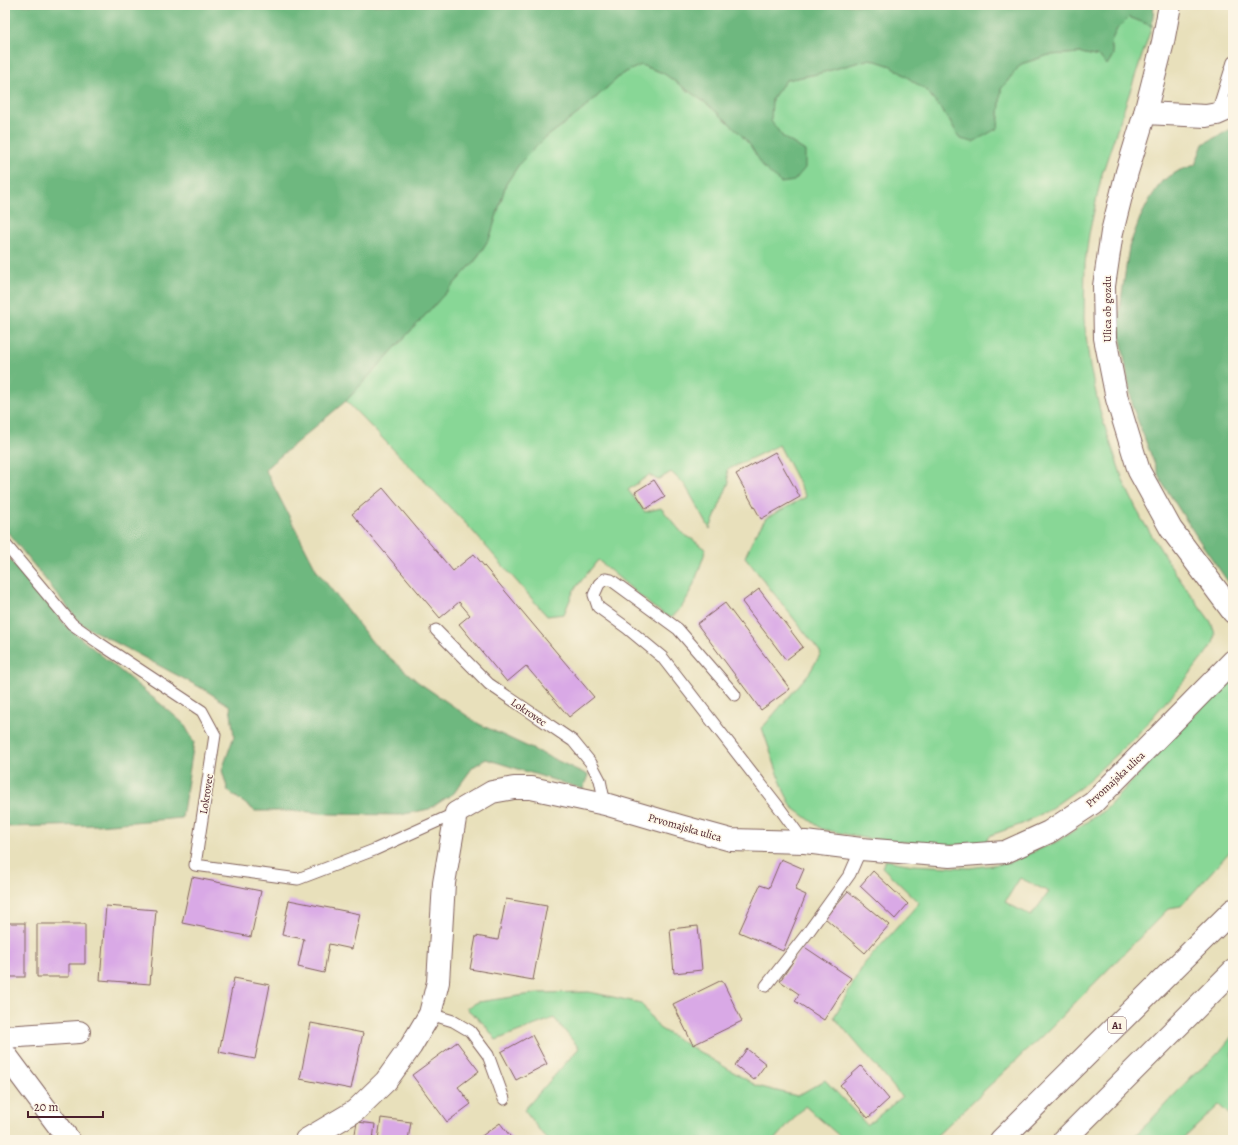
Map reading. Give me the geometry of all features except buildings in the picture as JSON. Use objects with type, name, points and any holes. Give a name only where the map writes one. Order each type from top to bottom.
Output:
[{"type":"main road","name":"Ulica ob gozdu","points":[[1170,5],[1163,42],[1145,113],[1127,172],[1112,232],[1104,286],[1105,338],[1117,399],[1139,471],[1171,529],[1233,612]]},
{"type":"main road","points":[[1145,113],[1206,116],[1225,110]]},
{"type":"main road","name":"Prvomajska ulica","points":[[456,813],[492,792],[514,788],[531,788],[605,804],[731,840],[805,842],[861,849],[950,856],[1005,852],[1049,832],[1093,803],[1233,661]]},
{"type":"main road","points":[[306,1140],[355,1111],[386,1081],[411,1046],[430,1014],[438,982],[444,883],[456,813]]},
{"type":"main road","name":"A1","points":[[1001,1140],[1233,910]]},
{"type":"main road","points":[[1064,1140],[1233,971]]},
{"type":"main road","points":[[5,1037],[79,1032]]},
{"type":"main road","points":[[5,1054],[69,1140]]},
{"type":"lane","points":[[1225,110],[1233,62]]},
{"type":"lane","name":"Lokrovec","points":[[5,544],[72,624],[202,711],[215,735],[195,865],[298,880],[374,850],[456,813]]},
{"type":"lane","points":[[735,695],[678,629],[611,580],[604,579],[599,584],[594,595],[598,607],[627,628],[662,657],[805,842]]},
{"type":"lane","name":"Lokrovec","points":[[436,630],[489,684],[573,741],[591,763],[600,780],[605,804]]},
{"type":"lane","points":[[766,986],[850,874],[861,849]]},
{"type":"lane","points":[[430,1014],[453,1021],[470,1031],[488,1056],[504,1099]]},
{"type":"green space","points":[[5,5],[1154,5],[1152,26],[1129,17],[1117,29],[1111,41],[1113,55],[1107,65],[1100,57],[1081,53],[1049,55],[1021,64],[1001,89],[998,128],[973,142],[960,139],[949,119],[927,91],[891,66],[870,59],[817,74],[786,80],[772,99],[771,121],[783,137],[805,151],[805,168],[794,181],[781,183],[764,168],[750,145],[734,127],[707,104],[663,73],[641,65],[622,74],[580,112],[544,139],[520,163],[506,184],[490,237],[475,261],[346,401],[265,469],[317,571],[373,643],[418,682],[479,724],[588,775],[583,789],[486,759],[473,767],[454,793],[429,809],[400,815],[330,814],[299,811],[255,811],[228,791],[222,770],[234,736],[230,706],[205,690],[81,624],[5,529]]},
{"type":"green space","points":[[1129,17],[1152,26],[1102,174],[1089,234],[1085,263],[1084,319],[1090,367],[1101,415],[1124,483],[1141,518],[1176,574],[1211,622],[1215,634],[1213,644],[1190,674],[1136,736],[1081,787],[1047,811],[1022,824],[991,835],[986,842],[947,846],[863,838],[822,829],[792,807],[784,791],[762,728],[810,672],[821,653],[745,557],[754,537],[766,518],[806,497],[779,445],[727,470],[729,482],[710,529],[685,485],[671,472],[658,480],[649,475],[628,490],[645,512],[661,508],[683,534],[706,550],[693,587],[684,604],[671,618],[653,607],[598,560],[574,590],[564,614],[547,616],[469,527],[346,401],[475,261],[490,237],[506,184],[520,163],[544,139],[580,112],[622,74],[641,65],[663,73],[706,103],[734,127],[750,145],[805,151],[783,137],[770,121],[772,99],[786,80],[817,74],[870,59],[891,66],[927,91],[949,119],[960,139],[998,128],[1001,89],[1021,64],[1049,55],[1081,53],[1100,57],[1107,65],[1113,55],[1111,41],[1117,29]]},
{"type":"green space","points":[[1233,128],[1233,589],[1161,481],[1133,408],[1118,321],[1129,247],[1140,218],[1150,199],[1162,181],[1180,170],[1195,165],[1203,144]]},
{"type":"green space","points":[[5,554],[67,627],[184,724],[194,742],[182,818],[97,825],[5,827]]},
{"type":"green space","points":[[1233,680],[1233,848],[1181,906],[1169,908],[1044,1034],[932,1140],[844,1140],[805,1106],[775,1140],[547,1140],[524,1110],[579,1048],[554,1018],[496,1040],[485,1025],[466,1008],[478,1002],[539,993],[589,992],[641,1003],[659,1028],[757,1086],[797,1096],[825,1080],[867,1125],[902,1097],[834,1017],[864,964],[919,903],[882,867],[885,860],[913,865],[969,868],[1008,863],[1058,841],[1106,809],[1184,725],[1228,682]],"holes":[[[1020,878],[1049,892],[1031,916],[1005,902]]]},
{"type":"green space","points":[[1233,1035],[1233,1118],[1219,1105],[1182,1140],[1130,1140],[1191,1077],[1220,1051]]}]
